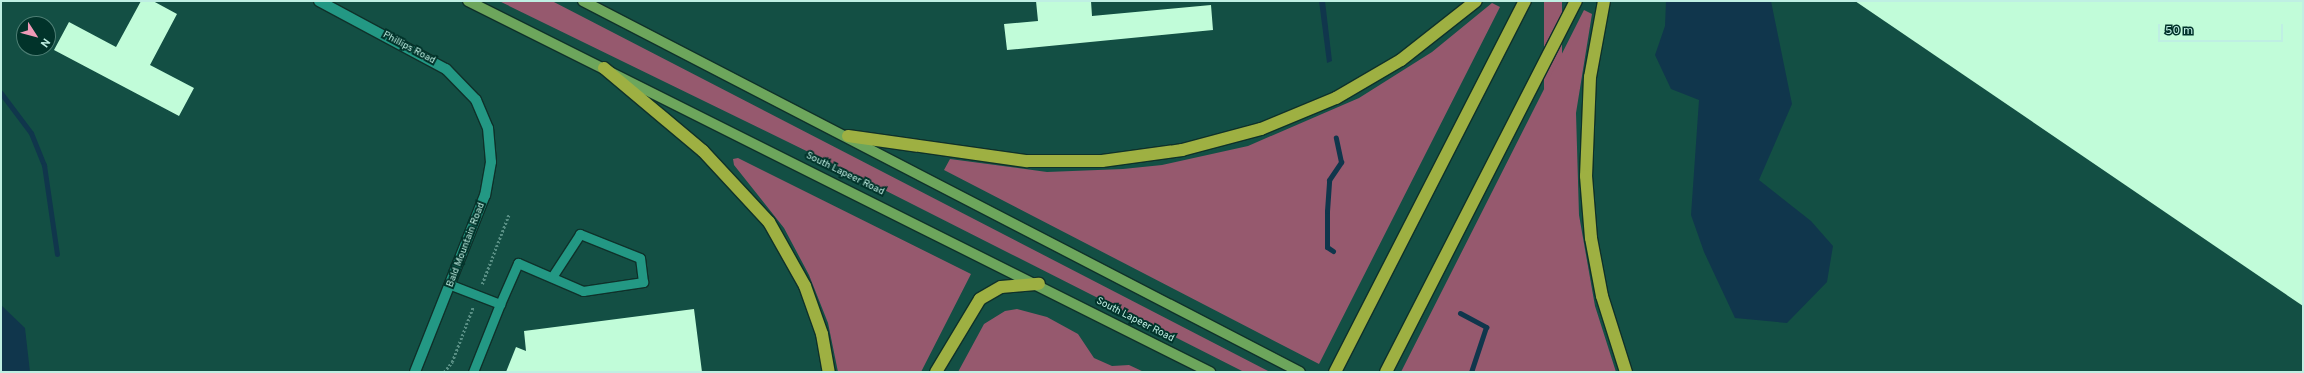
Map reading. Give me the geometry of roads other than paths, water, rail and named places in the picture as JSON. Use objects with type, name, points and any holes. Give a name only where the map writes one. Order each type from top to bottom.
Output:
[{"type":"highway","points":[[848,136],[1028,161],[1102,161],[1182,150],[1262,129],[1336,98],[1401,60],[1476,1]]},
{"type":"highway","points":[[1335,372],[1525,1]]},
{"type":"highway","points":[[1386,370],[1576,1]]},
{"type":"highway","points":[[1604,1],[1590,77],[1586,176],[1600,288],[1626,372]]},
{"type":"highway","points":[[604,68],[704,151],[769,222],[805,286],[822,334],[829,372]]},
{"type":"highway","points":[[936,372],[980,299],[1001,287],[1039,284]]},
{"type":"main road","name":"South Lapeer Road","points":[[468,1],[1039,284],[1210,372]]},
{"type":"main road","points":[[583,1],[848,136],[1300,372]]},
{"type":"street","name":"Phillips Road","points":[[319,1],[446,70],[468,89],[483,114]]},
{"type":"street","name":"Bald Mountain Road","points":[[415,372],[451,285],[489,179],[491,146],[483,114]]},
{"type":"lane","points":[[473,372],[518,263],[583,291],[643,282],[640,258],[580,234],[552,277]]},
{"type":"lane","points":[[451,285],[500,304]]},
{"type":"water","points":[[1319,1],[1325,1],[1332,61],[1327,63]]},
{"type":"water","points":[[1666,1],[1771,1],[1792,104],[1759,180],[1811,221],[1833,246],[1827,282],[1787,323],[1735,318],[1704,252],[1691,215],[1699,100],[1671,89],[1655,55],[1665,26]]},
{"type":"water","points":[[1,305],[25,328],[30,372],[1,372]]},
{"type":"waterway","points":[[1,93],[31,133],[44,165],[57,254]]},
{"type":"waterway","points":[[1333,251],[1327,247],[1327,211],[1329,180],[1341,162],[1336,138]]},
{"type":"waterway","points":[[1460,313],[1486,327],[1471,372]]}]
